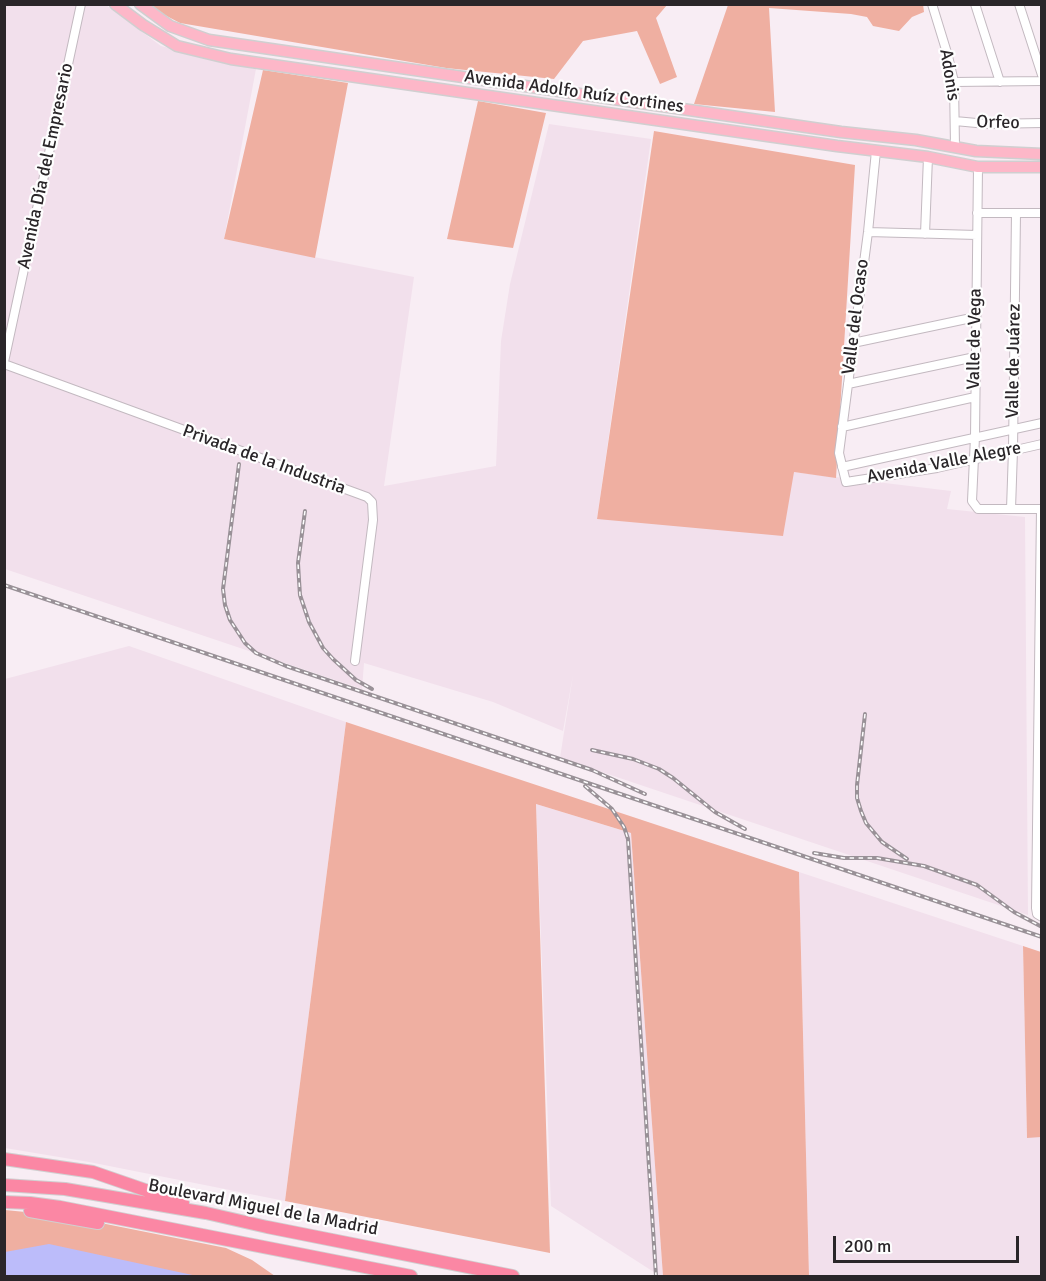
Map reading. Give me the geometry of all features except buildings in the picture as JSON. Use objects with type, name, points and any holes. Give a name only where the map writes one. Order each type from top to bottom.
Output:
[{"type":"highway","points":[[4,1159],[93,1172],[206,1213]]},
{"type":"highway","name":"Boulevard Miguel de la Madrid","points":[[4,1185],[65,1189],[206,1213],[513,1276]]},
{"type":"highway","points":[[4,1202],[60,1207],[411,1276]]},
{"type":"highway","points":[[4,1209],[34,1211],[143,1232],[168,1229]]},
{"type":"main road","name":"Avenida Adolfo Ruíz Cortines","points":[[115,4],[142,25],[177,46],[209,55],[978,167],[1041,167]]},
{"type":"main road","name":"Avenida Adolfo Ruíz Cortines","points":[[140,4],[170,26],[209,40],[842,132],[1005,153],[1041,153]]},
{"type":"street","name":"Avenida Día del Empresario","points":[[4,363],[81,4]]},
{"type":"street","name":"Adonis","points":[[933,4],[954,82],[955,147]]},
{"type":"street","points":[[975,4],[1000,82]]},
{"type":"street","points":[[1019,4],[1041,75]]},
{"type":"street","points":[[954,82],[1041,81]]},
{"type":"street","name":"Orfeo","points":[[955,121],[987,124],[1041,123]]},
{"type":"street","name":"Valle del Ocaso","points":[[846,482],[839,453],[876,151]]},
{"type":"street","points":[[925,234],[928,158]]},
{"type":"street","name":"Valle de Vega","points":[[978,167],[975,437],[972,501],[978,509],[1011,508]]},
{"type":"street","points":[[976,213],[1041,213]]},
{"type":"street","name":"Valle de Juárez","points":[[1011,508],[1016,213]]},
{"type":"street","points":[[867,232],[976,235]]},
{"type":"street","points":[[853,343],[976,317]]},
{"type":"street","points":[[848,384],[975,357]]},
{"type":"street","name":"Privada de la Industria","points":[[4,363],[367,497],[372,502],[373,520],[355,661]]},
{"type":"street","points":[[842,427],[975,397]]},
{"type":"street","name":"Avenida Valle Alegre","points":[[842,467],[1041,423]]},
{"type":"street","name":"Avenida Valle Alegre","points":[[846,482],[893,476],[1041,444]]},
{"type":"street","points":[[1011,508],[1041,509],[1039,861],[1036,908],[1040,917]]},
{"type":"shaded area","points":[[923,4],[924,12],[912,17],[899,31],[873,26],[867,17],[851,14],[769,8],[775,112],[694,104],[728,5]]},
{"type":"shaded area","points":[[5,5],[106,5],[161,46],[256,69],[224,239],[414,277],[384,486],[496,466],[501,341],[510,284],[549,124],[651,139],[597,519],[794,472],[951,491],[947,509],[1025,517],[1028,915],[560,758],[573,675],[563,731],[493,702],[364,663],[362,689],[5,569]]},
{"type":"shaded area","points":[[149,5],[667,5],[656,18],[677,77],[660,84],[637,31],[583,41],[554,79],[446,68],[180,23]]},
{"type":"shaded area","points":[[263,70],[348,83],[315,258],[224,239]]},
{"type":"shaded area","points":[[478,101],[546,113],[513,248],[447,239]]},
{"type":"shaded area","points":[[654,131],[855,165],[836,478],[794,472],[783,536],[597,519]]},
{"type":"shaded area","points":[[129,646],[346,722],[285,1201],[89,1162],[5,1148],[5,679]]},
{"type":"shaded area","points":[[346,722],[799,872],[809,1276],[663,1276],[631,833],[536,804],[550,1253],[285,1201]]},
{"type":"shaded area","points":[[536,804],[631,833],[663,1276],[551,1206]]},
{"type":"shaded area","points":[[799,872],[1023,946],[1027,1137],[1041,1137],[1041,1276],[809,1276]]},
{"type":"shaded area","points":[[1023,946],[1041,952],[1041,1137],[1027,1138]]},
{"type":"shaded area","points":[[5,1210],[66,1216],[226,1248],[252,1260],[275,1276],[5,1276]]},
{"type":"water","points":[[49,1244],[197,1276],[5,1276],[5,1252]]},
{"type":"railway","points":[[239,464],[223,589],[230,620],[245,643],[256,653],[286,666],[592,770],[645,794]]},
{"type":"railway","points":[[305,511],[298,563],[300,595],[309,622],[323,648],[333,659],[356,680],[372,689]]},
{"type":"railway","points":[[4,585],[1042,937]]},
{"type":"railway","points":[[865,714],[857,798],[866,823],[882,842],[907,859]]},
{"type":"railway","points":[[592,750],[633,759],[659,769],[715,812],[745,829]]},
{"type":"railway","points":[[585,786],[612,809],[624,827],[628,839],[656,1276]]},
{"type":"railway","points":[[814,853],[844,858],[877,858],[924,866],[977,885],[1014,912],[1042,927]]}]
